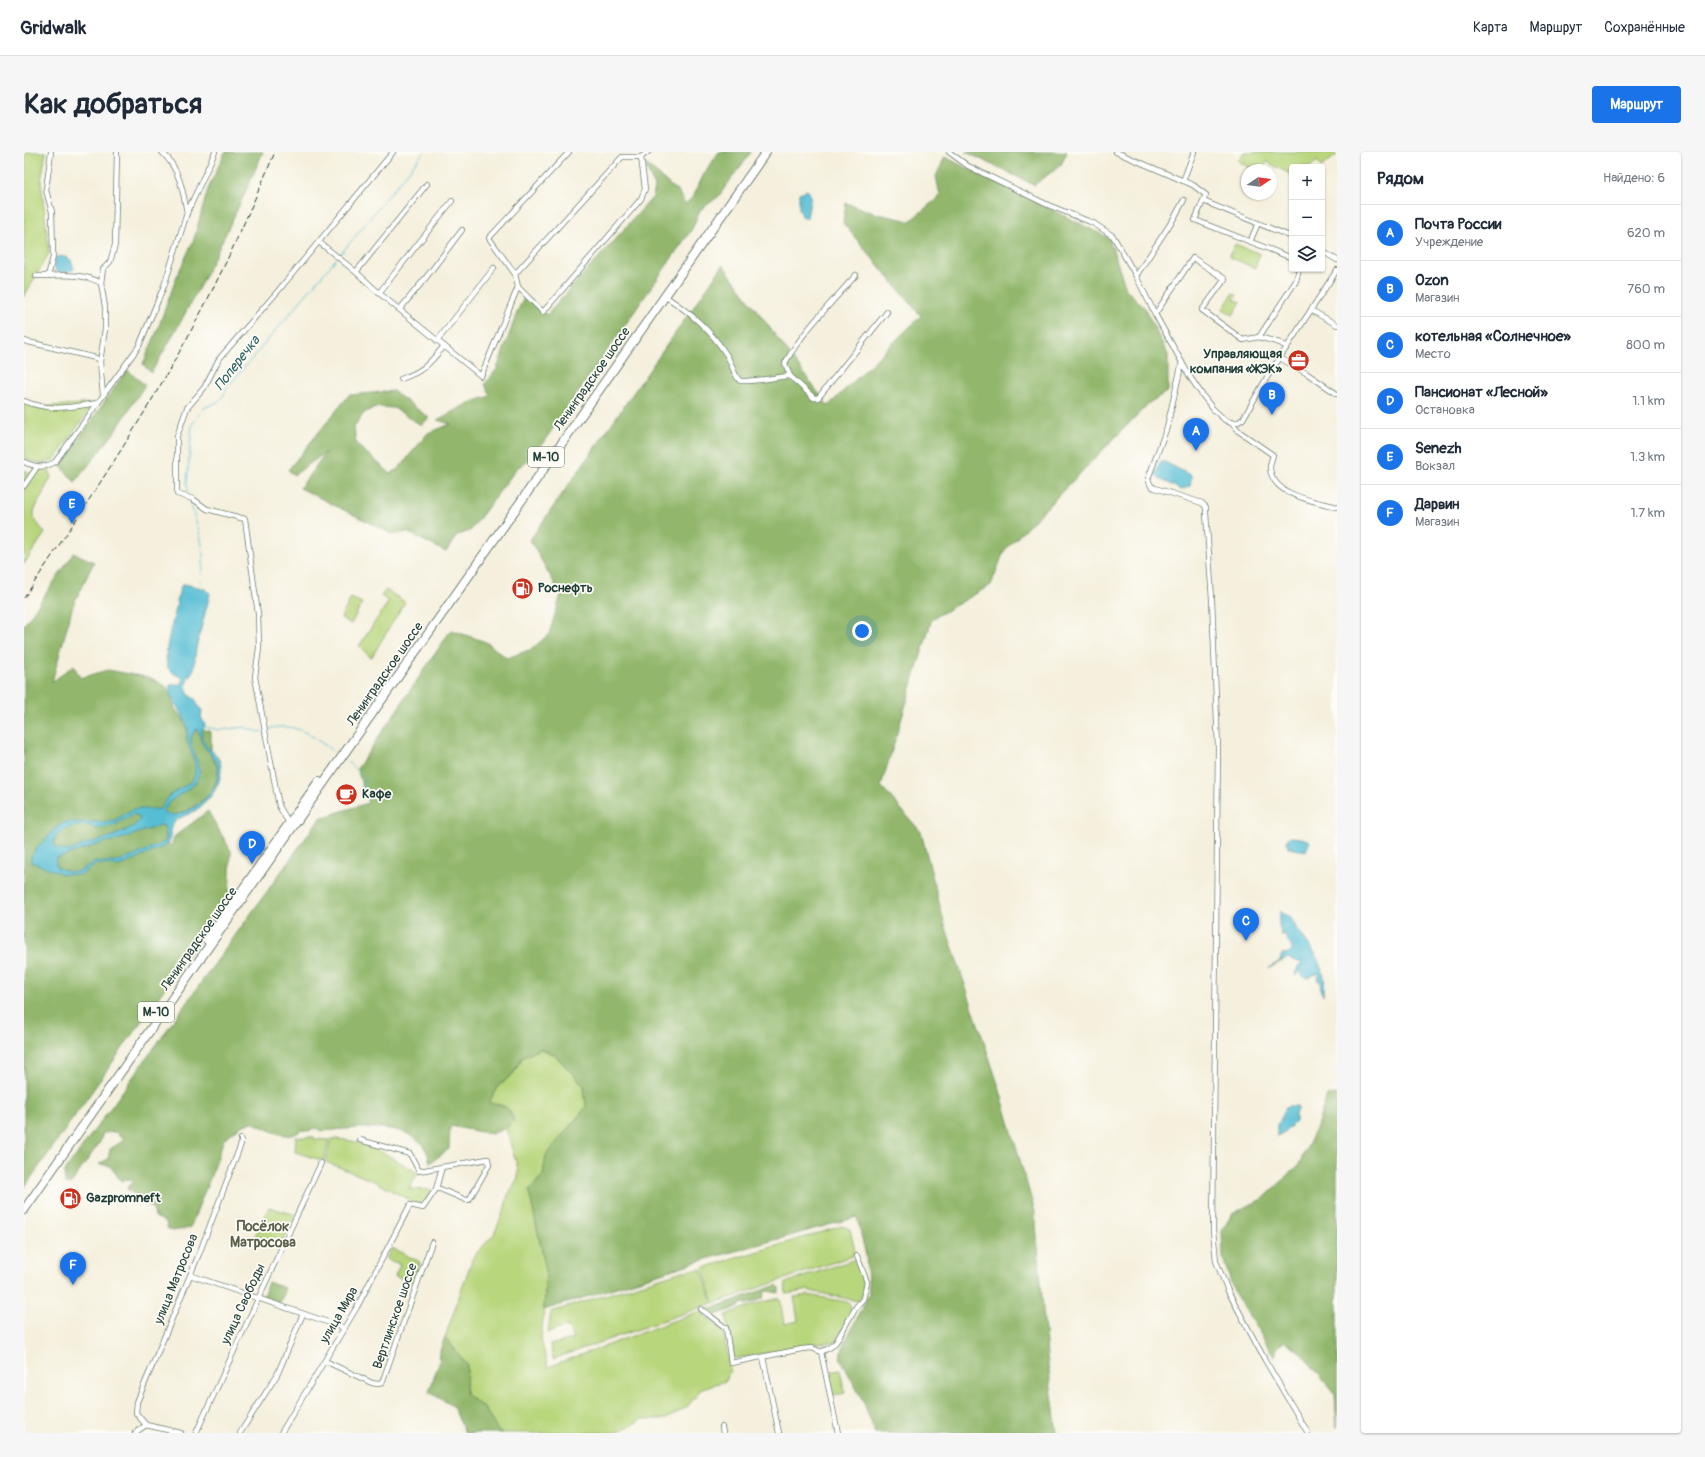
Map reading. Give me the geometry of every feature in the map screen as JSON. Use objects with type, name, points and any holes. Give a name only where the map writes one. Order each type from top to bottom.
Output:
[{"type":"highway","name":"Ленинградское шоссе","points":[[24,1210],[759,152]]},
{"type":"highway","name":"Ленинградское шоссе","points":[[24,1201],[766,152]]},
{"type":"street","points":[[48,276],[53,257],[52,212],[46,190],[51,152]]},
{"type":"street","points":[[104,395],[100,362],[105,329],[106,306],[102,282],[103,269],[110,262],[115,245],[117,152]]},
{"type":"street","points":[[162,152],[174,166],[178,174],[187,213]]},
{"type":"street","points":[[24,462],[36,467],[46,466],[54,462],[104,395],[142,340],[164,286],[187,213],[215,152]]},
{"type":"street","points":[[290,826],[279,806],[255,677],[259,648],[258,614],[245,519],[207,509],[193,499],[177,494],[177,436],[187,408],[204,388],[219,359],[319,242],[393,152]]},
{"type":"street","points":[[569,152],[489,238],[515,274],[518,287],[543,312],[641,199],[645,188],[641,157]]},
{"type":"street","points":[[515,274],[623,154],[641,157],[648,152]]},
{"type":"street","points":[[949,152],[968,166],[1048,205],[1093,223],[1108,231],[1117,242],[1136,276],[1154,314],[1194,383],[1213,409],[1231,423],[1237,430],[1273,455],[1270,468],[1273,478],[1279,487],[1289,493],[1337,506]]},
{"type":"street","points":[[1116,152],[1193,185],[1206,195],[1195,220],[1289,257]]},
{"type":"street","points":[[1183,181],[1194,152]]},
{"type":"street","points":[[356,272],[427,184]]},
{"type":"street","points":[[1136,276],[1184,200]]},
{"type":"street","points":[[379,293],[452,201]]},
{"type":"street","points":[[1203,201],[1290,236]]},
{"type":"street","points":[[1250,242],[1258,223]]},
{"type":"street","points":[[400,309],[462,230]]},
{"type":"street","points":[[319,242],[481,376],[518,287]]},
{"type":"street","points":[[1325,253],[1337,260]]},
{"type":"street","points":[[1154,314],[1193,258],[1225,279],[1202,310],[1243,340],[1259,337],[1280,343],[1287,347]]},
{"type":"street","points":[[437,341],[494,268]]},
{"type":"street","points":[[1231,423],[1237,423],[1243,419],[1280,358],[1337,270]]},
{"type":"street","points":[[1259,337],[1296,281],[1298,272]]},
{"type":"street","points":[[856,275],[824,310],[792,352],[785,364],[790,376],[814,398],[818,398],[887,312]]},
{"type":"street","points":[[36,276],[80,276],[93,278],[102,282]]},
{"type":"street","points":[[665,296],[703,325],[726,355],[735,376],[740,381],[750,382],[767,378],[790,376]]},
{"type":"street","points":[[1311,310],[1337,325]]},
{"type":"street","points":[[24,341],[96,358],[100,362]]},
{"type":"street","points":[[401,379],[416,374],[424,369],[444,346]]},
{"type":"street","points":[[1280,358],[1306,373],[1337,394]]},
{"type":"street","points":[[1182,362],[1167,427],[1148,479],[1151,486],[1155,488],[1202,503],[1206,507],[1212,599],[1218,747],[1213,1230],[1215,1253],[1220,1273],[1236,1310],[1308,1433]]},
{"type":"street","points":[[24,401],[40,407],[51,409],[98,403]]},
{"type":"street","points":[[24,486],[36,467]]},
{"type":"street","name":"улица Матросова","points":[[146,1425],[136,1413],[137,1402],[190,1276],[241,1139]]},
{"type":"street","points":[[360,1140],[410,1154],[419,1171],[442,1167],[488,1159],[489,1165],[469,1200],[440,1189],[436,1189],[442,1167]]},
{"type":"street","name":"улица Свободы","points":[[196,1433],[321,1164]]},
{"type":"street","name":"улица Мира","points":[[281,1433],[345,1328],[410,1205],[424,1208],[436,1189]]},
{"type":"street","name":"Вертлинское шоссе","points":[[325,1361],[372,1383],[382,1383],[432,1242]]},
{"type":"street","points":[[821,1352],[831,1347],[836,1342],[856,1307],[863,1299],[867,1282],[857,1256]]},
{"type":"street","points":[[190,1276],[345,1328]]},
{"type":"street","points":[[701,1309],[726,1328],[731,1364],[807,1348],[817,1349],[821,1352],[838,1433]]},
{"type":"street","points":[[240,1433],[277,1375],[303,1314]]},
{"type":"street","points":[[763,1357],[779,1433]]},
{"type":"street","points":[[135,1433],[146,1425],[181,1433]]},
{"type":"street","points":[[722,1427],[723,1433]]},
{"type":"green space","points":[[24,152],[46,152],[41,181],[49,253],[24,297]]},
{"type":"green space","points":[[225,152],[263,152],[238,209],[211,264],[151,373],[143,364],[177,276],[194,239],[208,189]]},
{"type":"green space","points":[[719,152],[751,152],[718,197],[700,210],[692,229],[533,457],[517,468],[470,531],[457,535],[446,552],[407,532],[394,535],[300,488],[326,452],[294,475],[288,470],[349,395],[393,391],[429,418],[421,425],[394,408],[375,407],[364,413],[354,427],[356,444],[391,474],[399,468],[428,433],[451,424],[437,420],[469,403],[490,396],[485,384],[497,369],[518,310],[525,296],[547,315],[653,197],[655,186],[646,168],[646,164],[679,193],[685,204],[693,197],[703,176]]},
{"type":"green space","points":[[966,152],[1067,152],[1061,165],[1034,185]]},
{"type":"green space","points":[[1244,152],[1337,152],[1337,155],[1325,164],[1319,164],[1317,161],[1314,164],[1289,164],[1289,173],[1277,167],[1277,164],[1271,164],[1267,162],[1266,164],[1243,164],[1238,161]]},
{"type":"green space","points":[[945,157],[1109,238],[1126,289],[1144,307],[1168,355],[1168,391],[1149,403],[1004,551],[991,585],[932,619],[881,786],[921,832],[944,922],[999,1087],[1035,1212],[1047,1356],[1057,1433],[875,1433],[864,1403],[840,1358],[844,1344],[869,1294],[866,1256],[857,1217],[696,1262],[544,1310],[546,1270],[529,1191],[543,1175],[546,1155],[586,1107],[584,1086],[554,1054],[540,1049],[522,1058],[513,1074],[497,1087],[489,1103],[498,1104],[508,1109],[514,1121],[506,1128],[492,1134],[450,1126],[449,1149],[430,1163],[426,1151],[421,1143],[410,1135],[399,1131],[359,1128],[322,1131],[316,1128],[308,1131],[301,1130],[296,1134],[284,1135],[270,1131],[252,1122],[241,1126],[224,1139],[190,1228],[172,1231],[167,1228],[166,1222],[155,1217],[153,1208],[127,1189],[133,1181],[130,1179],[121,1181],[110,1166],[99,1164],[108,1159],[110,1149],[124,1140],[116,1132],[103,1133],[100,1142],[70,1185],[65,1183],[65,1171],[320,818],[368,803],[357,769],[451,630],[486,642],[507,658],[532,649],[549,634],[561,595],[530,540],[723,265],[828,406],[921,316],[843,223],[846,203],[874,213],[910,221],[940,196],[936,176]]},
{"type":"green space","points":[[1235,244],[1260,254],[1255,268],[1229,257]]},
{"type":"green space","points":[[1233,293],[1237,295],[1234,299],[1241,302],[1233,315],[1223,309]]},
{"type":"green space","points":[[127,370],[145,385],[114,433],[75,482],[60,465]]},
{"type":"green space","points":[[24,401],[40,407],[94,403],[55,459],[40,463],[24,458]]},
{"type":"green space","points":[[37,469],[49,469],[51,477],[34,511],[34,519],[45,533],[24,564],[24,470],[32,474]]},
{"type":"green space","points":[[74,553],[94,562],[73,605],[52,682],[74,665],[80,678],[108,670],[151,678],[167,687],[175,709],[183,718],[187,729],[187,741],[199,728],[211,732],[211,755],[217,766],[218,773],[212,790],[208,796],[187,811],[173,815],[164,826],[166,841],[171,846],[175,836],[208,811],[231,851],[229,897],[24,1188],[24,625]]},
{"type":"green space","points":[[386,590],[405,602],[371,658],[359,646],[389,601],[381,596]]},
{"type":"green space","points":[[351,598],[362,603],[351,624],[341,618]]},
{"type":"green space","points":[[539,1049],[554,1054],[584,1086],[586,1107],[546,1155],[543,1175],[529,1191],[546,1270],[541,1340],[548,1367],[700,1311],[723,1330],[730,1370],[726,1381],[702,1388],[688,1406],[666,1419],[643,1419],[616,1433],[502,1433],[496,1428],[485,1409],[466,1394],[467,1365],[445,1337],[473,1257],[494,1234],[504,1211],[508,1195],[518,1178],[518,1169],[506,1128],[514,1121],[488,1104],[497,1087],[513,1074],[522,1058]]},
{"type":"green space","points":[[1337,1095],[1337,1428],[1335,1394],[1300,1352],[1285,1341],[1277,1348],[1275,1357],[1234,1292],[1223,1258],[1222,1231],[1232,1214],[1264,1198],[1298,1166],[1316,1129],[1327,1096]]},
{"type":"green space","points":[[296,1137],[314,1137],[314,1139],[329,1140],[324,1161],[295,1152]]},
{"type":"green space","points":[[331,1139],[356,1142],[366,1145],[418,1173],[409,1189],[432,1190],[423,1206],[413,1204],[411,1201],[376,1182],[326,1162]]},
{"type":"green space","points":[[269,1207],[296,1215],[279,1249],[255,1236]]},
{"type":"green space","points":[[842,1226],[850,1229],[855,1252],[852,1256],[714,1303],[703,1268]]},
{"type":"green space","points":[[392,1248],[420,1262],[414,1282],[395,1276],[400,1264],[386,1259]]},
{"type":"green space","points":[[856,1259],[862,1275],[864,1286],[858,1301],[810,1290],[786,1294],[785,1283]]},
{"type":"green space","points":[[701,1269],[713,1303],[553,1359],[550,1345],[573,1339],[568,1326],[548,1333],[551,1312],[683,1271]]},
{"type":"green space","points":[[268,1282],[285,1288],[280,1303],[263,1297]]},
{"type":"green space","points":[[777,1285],[779,1287],[779,1293],[767,1291],[764,1293],[763,1299],[747,1304],[741,1303],[739,1307],[713,1317],[706,1310]]},
{"type":"green space","points":[[808,1295],[847,1302],[851,1306],[850,1314],[835,1342],[818,1343],[734,1359],[726,1315],[752,1305],[780,1298],[784,1324],[798,1321],[794,1297]]},
{"type":"green space","points":[[445,1337],[467,1365],[466,1394],[485,1409],[496,1428],[502,1433],[465,1433],[453,1406],[429,1392],[440,1360],[438,1356]]},
{"type":"green space","points":[[840,1370],[845,1393],[834,1395],[829,1372]]},
{"type":"water","points":[[807,190],[811,196],[807,218],[803,218],[799,209],[799,193]]},
{"type":"water","points":[[58,256],[71,260],[74,269],[64,272],[55,270],[55,259]]},
{"type":"water","points":[[1163,461],[1192,476],[1190,486],[1181,490],[1159,478],[1155,474],[1160,462]]},
{"type":"water","points":[[185,584],[206,589],[210,594],[196,648],[194,669],[187,680],[186,687],[190,696],[196,700],[197,705],[202,710],[201,717],[205,725],[202,732],[202,738],[220,762],[221,769],[219,783],[216,789],[208,800],[202,805],[191,813],[178,819],[172,825],[169,843],[125,864],[118,866],[97,864],[80,875],[63,874],[31,862],[31,856],[37,848],[60,824],[68,822],[108,822],[115,820],[133,809],[160,809],[170,795],[192,781],[195,765],[187,740],[188,727],[172,698],[170,690],[170,685],[182,684],[183,678],[169,670],[166,660],[168,640],[181,586]],"holes":[[[197,729],[204,746],[217,765],[217,781],[208,796],[194,807],[177,815],[164,813],[163,810],[170,802],[197,781],[199,767],[191,741],[192,735]],[[134,814],[140,819],[134,826],[113,836],[85,844],[69,851],[55,848],[54,841],[56,836],[66,828],[87,825],[96,829],[115,825]],[[161,825],[164,826],[166,834],[166,841],[131,857],[114,862],[94,862],[79,871],[71,872],[58,868],[56,864],[56,858],[106,842],[118,840]]]},
{"type":"water","points":[[1290,837],[1302,838],[1310,841],[1306,851],[1288,848],[1287,841]]},
{"type":"water","points":[[1281,911],[1291,918],[1314,952],[1322,968],[1325,986],[1323,996],[1320,980],[1317,980],[1320,973],[1309,978],[1303,976],[1300,971],[1296,976],[1295,974],[1298,967],[1302,962],[1288,958],[1269,968],[1280,961],[1282,954],[1291,953],[1292,948],[1284,933],[1282,936],[1280,930],[1279,920]]},
{"type":"water","points":[[1288,1106],[1297,1106],[1298,1108],[1295,1114],[1295,1122],[1282,1135],[1277,1136],[1277,1124],[1280,1121],[1283,1111]]},
{"type":"waterway","name":"Поперечка","points":[[340,255],[424,152]]},
{"type":"waterway","name":"Поперечка","points":[[188,492],[187,483],[192,425],[204,408],[220,401],[228,387],[336,259]]},
{"type":"waterway","name":"Поперечка","points":[[190,501],[202,547],[202,575]]},
{"type":"waterway","name":"Поперечка","points":[[200,588],[201,581]]},
{"type":"waterway","points":[[204,727],[220,730],[244,727],[259,732],[262,731]]},
{"type":"waterway","points":[[268,729],[278,727],[296,728],[310,735],[333,751]]},
{"type":"waterway","points":[[349,763],[365,779],[363,798]]},
{"type":"railway","points":[[24,598],[133,431],[174,362],[226,262],[275,152]]},
{"type":"place","name":"Управляющая компания «ЖЭК»","points":[[1298,361]]},
{"type":"place","name":"Ozon","points":[[1272,415]]},
{"type":"place","name":"Почта России","points":[[1196,451]]},
{"type":"place","name":"Senezh","points":[[72,524]]},
{"type":"place","name":"Роснефть","points":[[523,588]]},
{"type":"place","name":"Кафе","points":[[346,794]]},
{"type":"place","name":"Пансионат «Лесной»","points":[[252,864]]},
{"type":"place","name":"котельная «Солнечное»","points":[[1246,941]]},
{"type":"place","name":"Gazpromneft","points":[[70,1198]]},
{"type":"place","name":"Дарвин","points":[[73,1285]]},
{"type":"district","name":"Посёлок Матросова","points":[[263,1234]]}]
